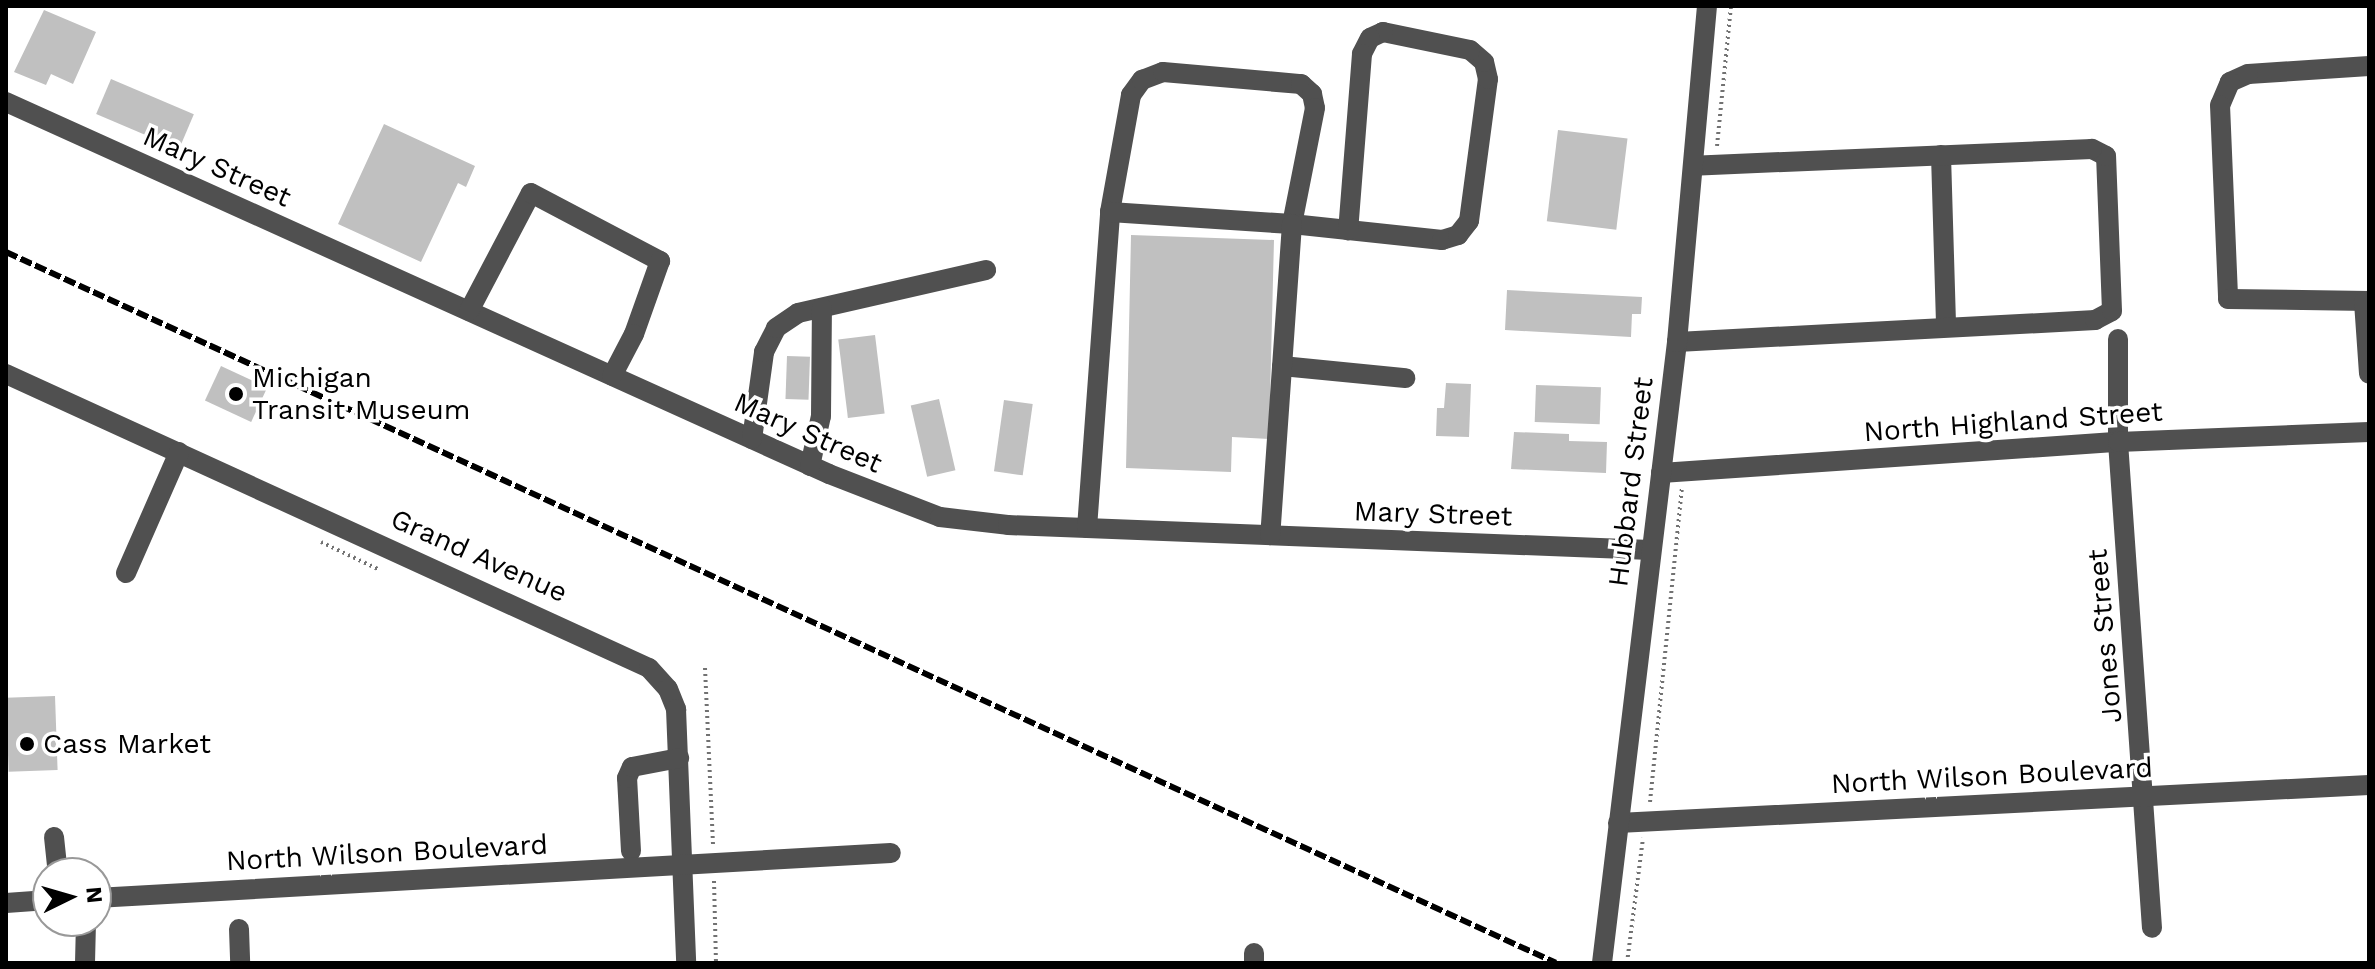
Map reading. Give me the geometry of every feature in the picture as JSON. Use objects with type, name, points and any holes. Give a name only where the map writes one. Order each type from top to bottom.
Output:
[{"type":"street","name":"Hubbard Street","points":[[1602,963],[1677,342],[1707,6]]},
{"type":"street","points":[[1110,212],[1292,224],[1348,230],[1442,240],[1458,235],[1469,221],[1488,79],[1484,62],[1470,50],[1383,32],[1370,38],[1362,54],[1348,230]]},
{"type":"street","points":[[2369,66],[2248,74],[2230,82],[2220,105],[2228,299],[2366,302],[2369,374]]},
{"type":"street","points":[[1087,528],[1110,212],[1131,95],[1142,80],[1163,72],[1301,84],[1312,94],[1315,108],[1292,224],[1270,535]]},
{"type":"street","name":"Mary Street","points":[[6,102],[810,466],[962,523],[1651,550]]},
{"type":"street","points":[[1677,342],[2095,320],[2112,311],[2106,156],[2092,149],[1694,166]]},
{"type":"street","points":[[1941,155],[1946,327]]},
{"type":"street","points":[[469,311],[531,193],[660,261],[634,334],[612,376]]},
{"type":"street","points":[[752,439],[764,352],[776,328],[798,313],[986,270]]},
{"type":"street","points":[[810,466],[821,416],[822,308]]},
{"type":"street","name":"Jones Street","points":[[2118,339],[2118,442],[2146,796],[2152,928]]},
{"type":"street","points":[[1282,366],[1405,378]]},
{"type":"street","name":"Grand Avenue","points":[[6,374],[641,661],[668,689],[676,709],[686,963]]},
{"type":"street","name":"North Highland Street","points":[[1661,473],[2118,442],[2369,432]]},
{"type":"street","points":[[126,573],[179,452]]},
{"type":"street","points":[[631,851],[627,778],[632,767],[679,758]]},
{"type":"street","name":"North Wilson Boulevard","points":[[1618,823],[2369,785]]},
{"type":"street","points":[[54,837],[56,857]]},
{"type":"street","name":"North Wilson Boulevard","points":[[112,897],[891,853]]},
{"type":"street","points":[[6,903],[32,901]]},
{"type":"street","points":[[239,929],[240,963]]},
{"type":"street","points":[[85,963],[86,937]]},
{"type":"path","points":[[705,668],[716,963]]},
{"type":"building","points":[[44,10],[96,32],[73,84],[51,74],[46,85],[14,72]]},
{"type":"building","points":[[111,79],[194,114],[179,149],[96,114]]},
{"type":"building","points":[[384,124],[475,166],[466,187],[458,183],[421,262],[338,224]]},
{"type":"building","points":[[1558,130],[1627,139],[1616,230],[1547,221]]},
{"type":"building","points":[[1131,235],[1274,240],[1269,439],[1232,437],[1231,472],[1126,468]]},
{"type":"building","points":[[1507,290],[1642,297],[1641,314],[1632,314],[1631,337],[1505,330]]},
{"type":"building","points":[[875,335],[885,413],[848,418],[838,340]]},
{"type":"building","points":[[787,356],[810,357],[808,400],[785,399]]},
{"type":"building","name":"Michigan Transit Museum","points":[[221,366],[267,388],[251,422],[205,400]]},
{"type":"building","points":[[1446,383],[1471,384],[1469,437],[1436,436],[1437,408],[1444,408]]},
{"type":"building","points":[[1536,385],[1601,387],[1600,424],[1535,422]]},
{"type":"building","points":[[939,399],[955,470],[927,477],[911,406]]},
{"type":"building","points":[[1004,400],[1033,404],[1023,475],[994,471]]},
{"type":"building","points":[[1514,432],[1569,434],[1569,441],[1607,442],[1606,473],[1511,469]]},
{"type":"building","points":[[55,696],[58,770],[9,772],[6,698]]},
{"type":"railway","points":[[6,252],[1556,963]]},
{"type":"place","name":"Michigan Transit Museum","points":[[236,394]]},
{"type":"place","name":"Cass Market","points":[[27,744]]}]
